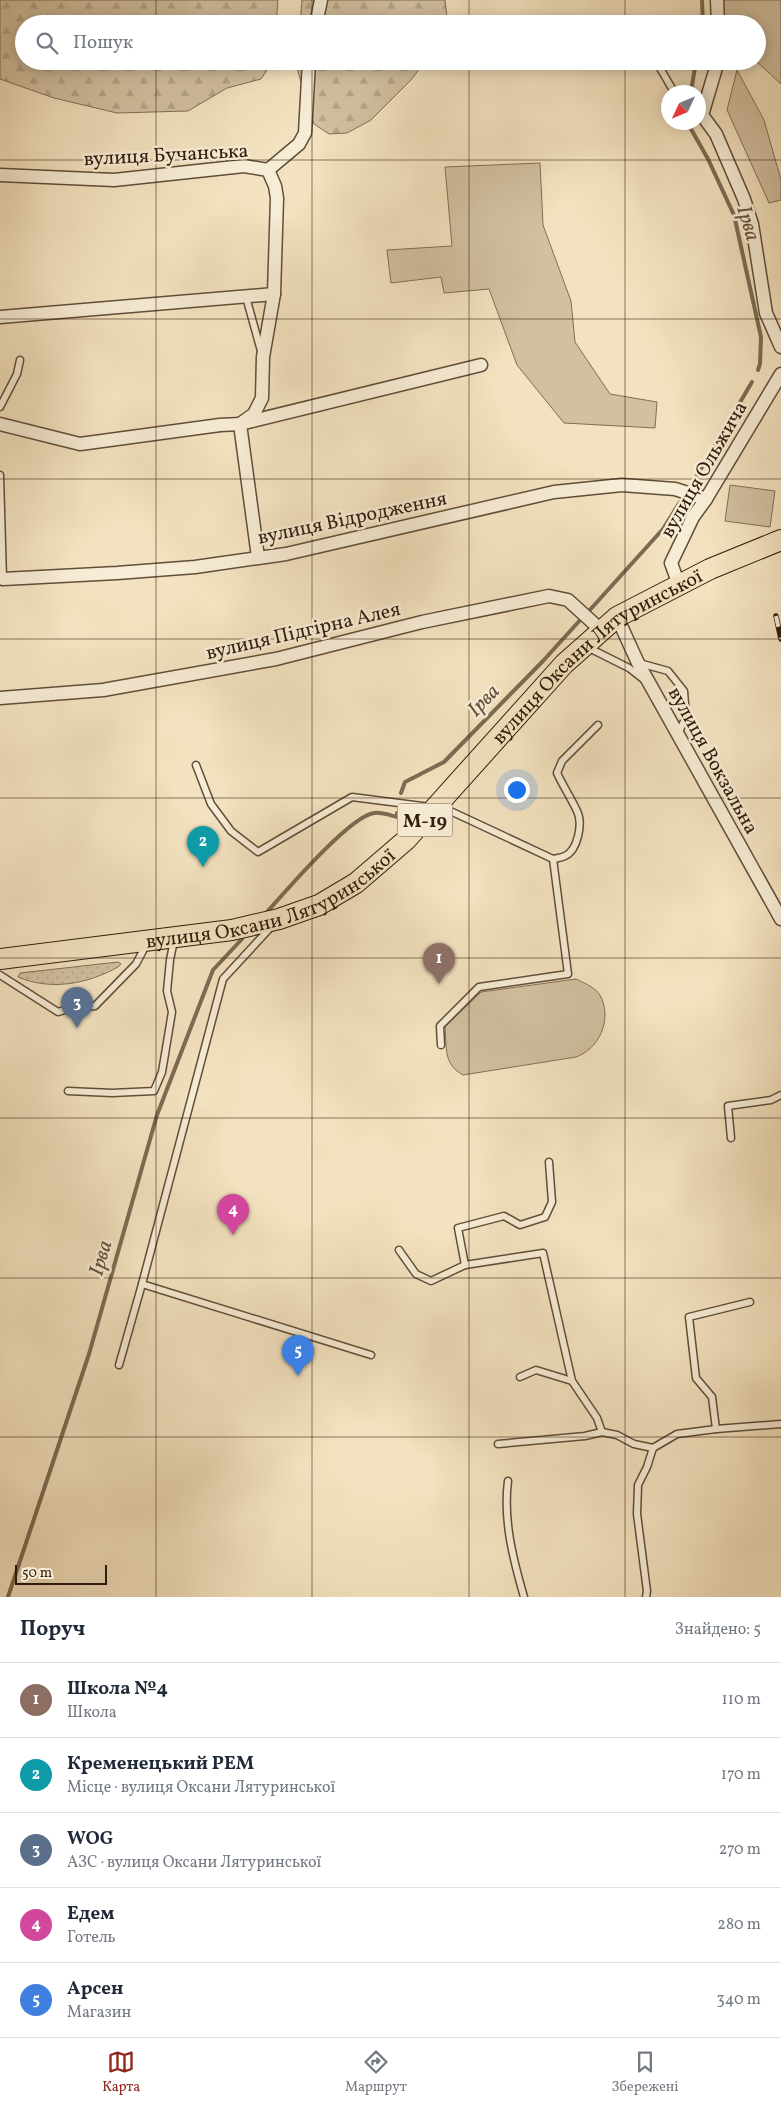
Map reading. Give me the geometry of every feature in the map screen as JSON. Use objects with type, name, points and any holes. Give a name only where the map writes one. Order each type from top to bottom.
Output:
[{"type":"highway","name":"вулиця Оксани Лятуринської","points":[[0,959],[232,930],[279,919],[319,905],[356,883],[406,840],[564,664],[617,617],[710,569],[781,540]]},
{"type":"street","points":[[318,15],[321,0]]},
{"type":"street","points":[[717,0],[718,15]]},
{"type":"street","points":[[268,170],[299,144],[304,133],[308,70]]},
{"type":"street","points":[[706,96],[715,70]]},
{"type":"street","points":[[706,122],[716,134],[744,199],[752,224],[766,313],[781,347]]},
{"type":"street","name":"вулиця Бучанська","points":[[0,175],[114,180],[244,166],[268,170],[275,186],[277,198],[274,294],[263,357],[262,398],[254,414],[240,424]]},
{"type":"street","points":[[0,317],[274,294]]},
{"type":"street","points":[[0,424],[80,444],[240,424],[481,365]]},
{"type":"street","name":"вулиця Ольжича","points":[[679,585],[671,563],[693,517],[706,499],[781,374]]},
{"type":"street","points":[[240,424],[258,556]]},
{"type":"street","name":"вулиця Відродження","points":[[2,579],[194,567],[258,556],[286,554],[554,492],[622,485],[675,489],[706,499]]},
{"type":"street","name":"вулиця Підгірна Алея","points":[[0,698],[102,690],[276,659],[422,622],[549,596],[568,600],[601,630]]},
{"type":"street","name":"вулиця Вокзальна","points":[[617,617],[638,663],[781,919]]},
{"type":"lane","points":[[661,70],[670,85]]},
{"type":"lane","points":[[246,297],[263,357]]},
{"type":"lane","points":[[0,406],[17,374],[20,360]]},
{"type":"lane","points":[[0,475],[2,579]]},
{"type":"lane","points":[[584,645],[629,668],[650,684]]},
{"type":"lane","points":[[638,663],[668,670],[684,691],[686,717],[678,734]]},
{"type":"lane","points":[[196,765],[211,804],[231,831],[258,852],[352,797],[438,805],[553,859],[565,856],[574,848],[579,829],[578,812],[565,792],[557,773],[562,761],[598,725]]},
{"type":"lane","points":[[441,1045],[440,1026],[479,987],[568,974],[553,859]]},
{"type":"lane","points":[[118,1365],[142,1284],[223,979],[279,919]]},
{"type":"lane","points":[[68,1092],[112,1093],[154,1091],[162,1072],[172,1012],[168,991],[170,960],[175,936]]},
{"type":"lane","points":[[85,1007],[95,1006],[136,964],[148,939]]},
{"type":"lane","points":[[0,974],[58,1012],[65,1010]]},
{"type":"lane","points":[[731,1138],[728,1106],[771,1100],[781,1094]]},
{"type":"lane","points":[[465,1265],[458,1228],[504,1216],[520,1225],[545,1217],[552,1202],[549,1162]]},
{"type":"lane","points":[[399,1250],[416,1274],[431,1281],[465,1265],[543,1253],[572,1381],[598,1418],[602,1432]]},
{"type":"lane","points":[[142,1284],[371,1355]]},
{"type":"lane","points":[[716,1429],[712,1397],[696,1378],[690,1317],[750,1302]]},
{"type":"lane","points":[[520,1377],[536,1370],[572,1381]]},
{"type":"lane","points":[[498,1444],[585,1436],[602,1432],[617,1435],[634,1444],[653,1448],[677,1434],[781,1424]]},
{"type":"lane","points":[[646,1597],[647,1591],[637,1514],[638,1485],[647,1467],[653,1448]]},
{"type":"lane","points":[[508,1481],[505,1501],[513,1559],[524,1597]]},
{"type":"green space","points":[[0,0],[278,0],[277,15],[15,15],[15,70],[267,70],[261,79],[227,88],[188,111],[117,113],[54,98],[0,79]]},
{"type":"green space","points":[[302,0],[445,0],[447,15],[301,15]]},
{"type":"green space","points":[[717,0],[781,0],[781,84],[766,70],[766,15],[720,15]]},
{"type":"green space","points":[[298,70],[418,70],[411,80],[371,120],[347,133],[329,134],[314,124]]},
{"type":"green space","points":[[737,70],[764,120],[781,180],[781,200],[769,203],[727,110]]},
{"type":"green space","points":[[540,163],[543,225],[571,301],[575,342],[610,394],[657,402],[655,428],[564,423],[517,365],[489,289],[444,293],[441,277],[391,283],[387,250],[452,246],[445,167]]},
{"type":"green space","points":[[730,485],[775,491],[770,527],[725,521]]},
{"type":"green space","points":[[118,962],[121,964],[118,967],[106,973],[69,984],[43,984],[18,977],[20,973]]},
{"type":"green space","points":[[576,979],[597,991],[604,1006],[605,1015],[604,1024],[597,1041],[584,1053],[576,1057],[463,1075],[452,1066],[447,1055],[445,1027],[481,992]]},
{"type":"waterway","name":"Ірва","points":[[702,0],[703,15]]},
{"type":"waterway","name":"Ірва","points":[[692,85],[695,70]]},
{"type":"waterway","name":"Ірва","points":[[692,130],[708,159],[734,215],[761,337],[758,370]]},
{"type":"waterway","name":"Ірва","points":[[692,484],[752,382]]},
{"type":"waterway","name":"Ірва","points":[[588,612],[663,529],[680,502]]},
{"type":"waterway","name":"Ірва","points":[[401,793],[405,782],[444,762],[543,661],[582,618]]},
{"type":"waterway","name":"Ірва","points":[[267,912],[334,840],[363,817],[374,813],[397,817],[397,813]]},
{"type":"waterway","name":"Ірва","points":[[8,1597],[89,1354],[157,1115],[213,970],[242,939]]},
{"type":"railway","points":[[776,616],[781,639]]},
{"type":"place","name":"Кременецький РЕМ","points":[[203,867]]},
{"type":"place","name":"Школа №4","points":[[439,984]]},
{"type":"place","name":"WOG","points":[[77,1028]]},
{"type":"place","name":"Едем","points":[[233,1235]]},
{"type":"place","name":"Арсен","points":[[298,1376]]}]
